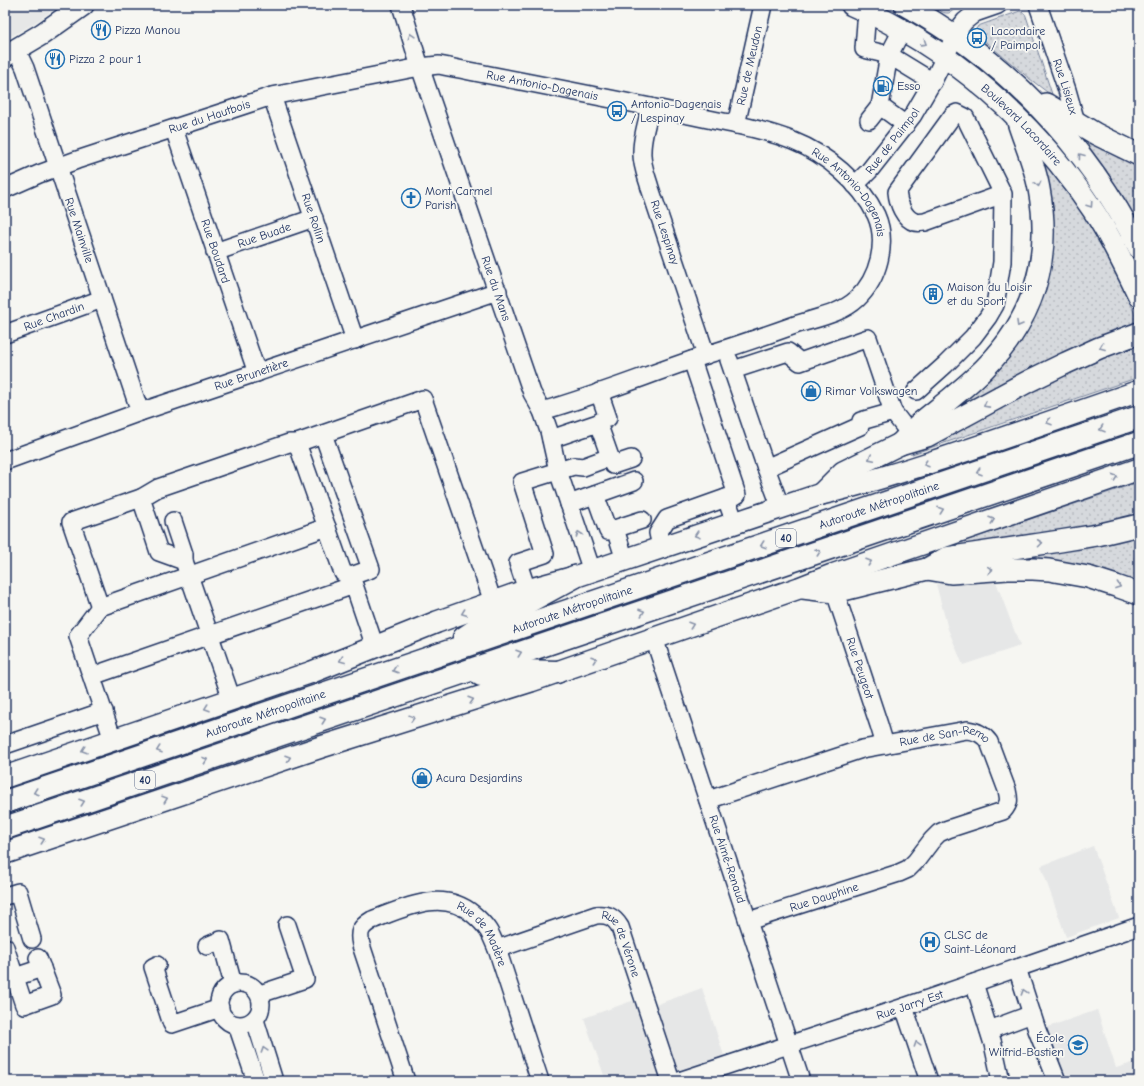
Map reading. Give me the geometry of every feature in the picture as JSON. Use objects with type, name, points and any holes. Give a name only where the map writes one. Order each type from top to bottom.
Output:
[{"type":"highway","name":"Autoroute Métropolitaine","points":[[5,802],[1139,417]]},
{"type":"highway","name":"Autoroute Métropolitaine","points":[[5,828],[1139,443]]},
{"type":"highway","points":[[432,657],[500,614],[524,604],[583,574]]},
{"type":"highway","points":[[442,679],[520,671],[557,672]]},
{"type":"main road","points":[[11,53],[83,5]]},
{"type":"main road","name":"Boulevard Lacordaire","points":[[905,5],[955,36],[998,68],[1023,90],[1063,132],[1092,170],[1118,209],[1139,248]]},
{"type":"main road","name":"Boulevard Lacordaire","points":[[861,9],[902,30],[946,58],[987,90],[1032,132],[1058,162],[1086,200],[1112,241],[1139,296]]},
{"type":"main road","points":[[1023,90],[1096,134],[1139,155]]},
{"type":"main road","points":[[821,494],[843,472],[905,439],[918,425],[969,383],[997,355],[1022,319],[1033,292],[1040,268],[1044,237],[1043,213],[1036,177],[1016,116]]},
{"type":"main road","points":[[905,439],[927,436],[1071,360],[1099,348],[1139,334]]},
{"type":"main road","points":[[5,776],[312,672],[437,622],[527,590],[583,574],[821,494],[851,488],[899,473],[1139,391]]},
{"type":"main road","points":[[5,853],[321,747],[471,701],[557,672],[1139,469]]},
{"type":"main road","points":[[799,588],[835,592],[927,569],[946,558],[1060,541],[1139,525]]},
{"type":"main road","points":[[927,569],[951,573],[1002,569],[1049,570],[1088,577],[1139,594]]},
{"type":"street","name":"Rue du Mans","points":[[401,5],[420,67],[532,393],[542,411],[551,439],[558,471],[569,504],[583,574]]},
{"type":"street","name":"Rue de Meudon","points":[[736,126],[763,5]]},
{"type":"street","name":"Rue de Paimpol","points":[[855,185],[869,171],[906,125],[933,82],[946,58],[955,36],[967,18],[998,5]]},
{"type":"street","name":"Rue Lisieux","points":[[1038,5],[1067,90],[1076,122]]},
{"type":"street","points":[[861,9],[866,23],[864,49],[890,55],[933,82]]},
{"type":"street","points":[[870,120],[880,106],[890,55],[902,30]]},
{"type":"street","name":"Rue Mainville","points":[[11,53],[25,68],[140,412]]},
{"type":"street","name":"Rue Antonio-Dagenais","points":[[420,67],[439,65],[651,107],[781,137],[806,147],[827,160],[855,185],[866,198],[879,225],[881,231],[881,242],[877,267],[866,289],[847,307],[542,411]]},
{"type":"street","name":"Rue du Hautbois","points":[[5,189],[58,166],[272,96],[420,67]]},
{"type":"street","name":"Rue Rollin","points":[[272,96],[355,340]]},
{"type":"street","points":[[880,106],[906,125]]},
{"type":"street","name":"Rue Lespinay","points":[[651,107],[642,143],[643,163],[737,495],[726,498]]},
{"type":"street","points":[[916,390],[945,365],[973,337],[995,305],[1002,262],[1003,194],[965,117],[957,113],[953,115],[897,192],[905,215],[916,222],[925,222],[1003,194]]},
{"type":"street","name":"Rue Boudard","points":[[174,129],[257,373]]},
{"type":"street","points":[[879,225],[905,215]]},
{"type":"street","name":"Rue Buade","points":[[216,252],[314,218]]},
{"type":"street","name":"Rue Brunetière","points":[[5,461],[140,412],[498,291]]},
{"type":"street","name":"Rue Chardin","points":[[5,334],[102,299]]},
{"type":"street","points":[[763,336],[769,358]]},
{"type":"street","points":[[733,370],[788,352],[800,362],[868,338],[893,412],[905,439]]},
{"type":"street","points":[[725,349],[781,508]]},
{"type":"street","points":[[551,439],[598,423],[608,418],[599,392]]},
{"type":"street","points":[[100,606],[71,522],[140,498],[158,488],[289,443],[298,443],[423,399],[493,602]]},
{"type":"street","points":[[766,468],[860,426],[861,421],[893,412]]},
{"type":"street","points":[[598,423],[613,465],[631,459]]},
{"type":"street","points":[[92,676],[209,635],[352,581],[371,569],[323,434]]},
{"type":"street","points":[[298,443],[343,573],[352,581],[375,647]]},
{"type":"street","points":[[527,590],[518,563],[545,554],[522,482],[574,466],[584,467],[610,457]]},
{"type":"street","points":[[569,504],[634,481]]},
{"type":"street","points":[[595,495],[608,531],[642,520]]},
{"type":"street","points":[[140,498],[159,552],[186,568]]},
{"type":"street","points":[[661,547],[658,533],[667,519],[726,498],[734,523]]},
{"type":"street","points":[[174,522],[184,554],[186,568],[232,700]]},
{"type":"street","points":[[113,740],[78,636],[100,606],[186,568],[327,527]]},
{"type":"street","points":[[615,529],[625,560]]},
{"type":"street","name":"Rue Peugeot","points":[[835,592],[885,745]]},
{"type":"street","name":"Rue Aimé-Renaud","points":[[654,638],[801,1081]]},
{"type":"street","points":[[5,745],[104,711]]},
{"type":"street","name":"Rue de San-Remo","points":[[708,800],[862,749],[967,730],[976,731],[984,735],[990,742],[1008,798],[1008,806],[1003,811],[940,833],[932,840],[916,861],[908,869],[900,873]]},
{"type":"street","name":"Rue Dauphine","points":[[748,921],[900,873]]},
{"type":"street","points":[[5,896],[18,892],[32,939]]},
{"type":"street","name":"Rue de Madère","points":[[406,1081],[359,936],[361,929],[365,924],[372,920],[417,904],[432,901],[461,905],[481,920],[488,930],[497,949],[540,1081]]},
{"type":"street","name":"Rue de Vérone","points":[[497,949],[596,915],[610,917],[616,921],[620,927],[671,1081]]},
{"type":"street","points":[[260,994],[304,979],[288,926]]},
{"type":"street","name":"Rue Jarry Est","points":[[679,1081],[904,1007],[1139,927]]},
{"type":"street","points":[[207,946],[221,940],[233,984]]},
{"type":"street","points":[[5,947],[24,1005],[52,995],[40,963],[15,977]]},
{"type":"street","points":[[157,965],[153,967],[172,1024],[220,1008]]},
{"type":"street","points":[[1017,968],[1037,1030],[1057,1081]]},
{"type":"street","points":[[239,982],[245,983],[251,985],[260,994],[262,1005],[255,1020],[237,1025],[228,1021],[224,1017],[219,1002],[220,996],[227,986],[239,982]]},
{"type":"street","points":[[974,983],[994,1044],[1001,1081]]},
{"type":"street","points":[[904,1007],[929,1081]]},
{"type":"street","points":[[989,1030],[1032,1014]]},
{"type":"street","points":[[255,1020],[274,1081]]},
{"type":"street","points":[[237,1025],[256,1081]]},
{"type":"shaded area","points":[[5,5],[60,5],[33,24],[5,40]]},
{"type":"shaded area","points":[[995,579],[1020,646],[963,665],[948,629],[936,584]]},
{"type":"shaded area","points":[[1093,846],[1119,918],[1066,937],[1041,866]]},
{"type":"shaded area","points":[[702,988],[727,1065],[680,1081],[606,1081],[584,1018],[643,997],[647,1008]]},
{"type":"shaded area","name":"École Wilfrid-Bastien","points":[[1097,1010],[1116,1068],[1139,1061],[1139,1081],[1062,1081],[1042,1029]]},
{"type":"green space","points":[[931,5],[958,5],[949,13],[946,13]]},
{"type":"green space","points":[[1020,11],[1026,16],[1052,94],[1030,79],[982,39],[983,37],[978,33],[976,35],[975,31],[978,26]]},
{"type":"green space","points":[[1080,134],[1139,162],[1139,223],[1106,170]]},
{"type":"green space","points":[[1038,155],[1070,195],[1087,221],[1108,259],[1134,312],[1135,321],[1130,325],[1069,350],[1033,367],[945,416],[1032,313]]},
{"type":"green space","points":[[1139,341],[1139,377],[912,454],[912,452],[1044,381]]},
{"type":"green space","points":[[1139,482],[1139,517],[1110,525],[948,547]]},
{"type":"green space","points":[[1139,535],[1139,587],[985,561]]},
{"type":"place","name":"Pizza Manou","points":[[101,30]]},
{"type":"place","name":"Lacordaire / Paimpol","points":[[977,38]]},
{"type":"place","name":"Pizza 2 pour 1","points":[[55,59]]},
{"type":"place","name":"Esso","points":[[883,86]]},
{"type":"place","name":"Antonio-Dagenais / Lespinay","points":[[617,111]]},
{"type":"place","name":"Mont Carmel Parish","points":[[411,198]]},
{"type":"place","name":"Maison du Loisir et du Sport","points":[[933,294]]},
{"type":"place","name":"Rimar Volkswagen","points":[[811,391]]},
{"type":"place","name":"Acura Desjardins","points":[[422,778]]},
{"type":"place","name":"CLSC de Saint-Léonard","points":[[930,942]]},
{"type":"place","name":"École Wilfrid-Bastien","points":[[1078,1045]]}]
